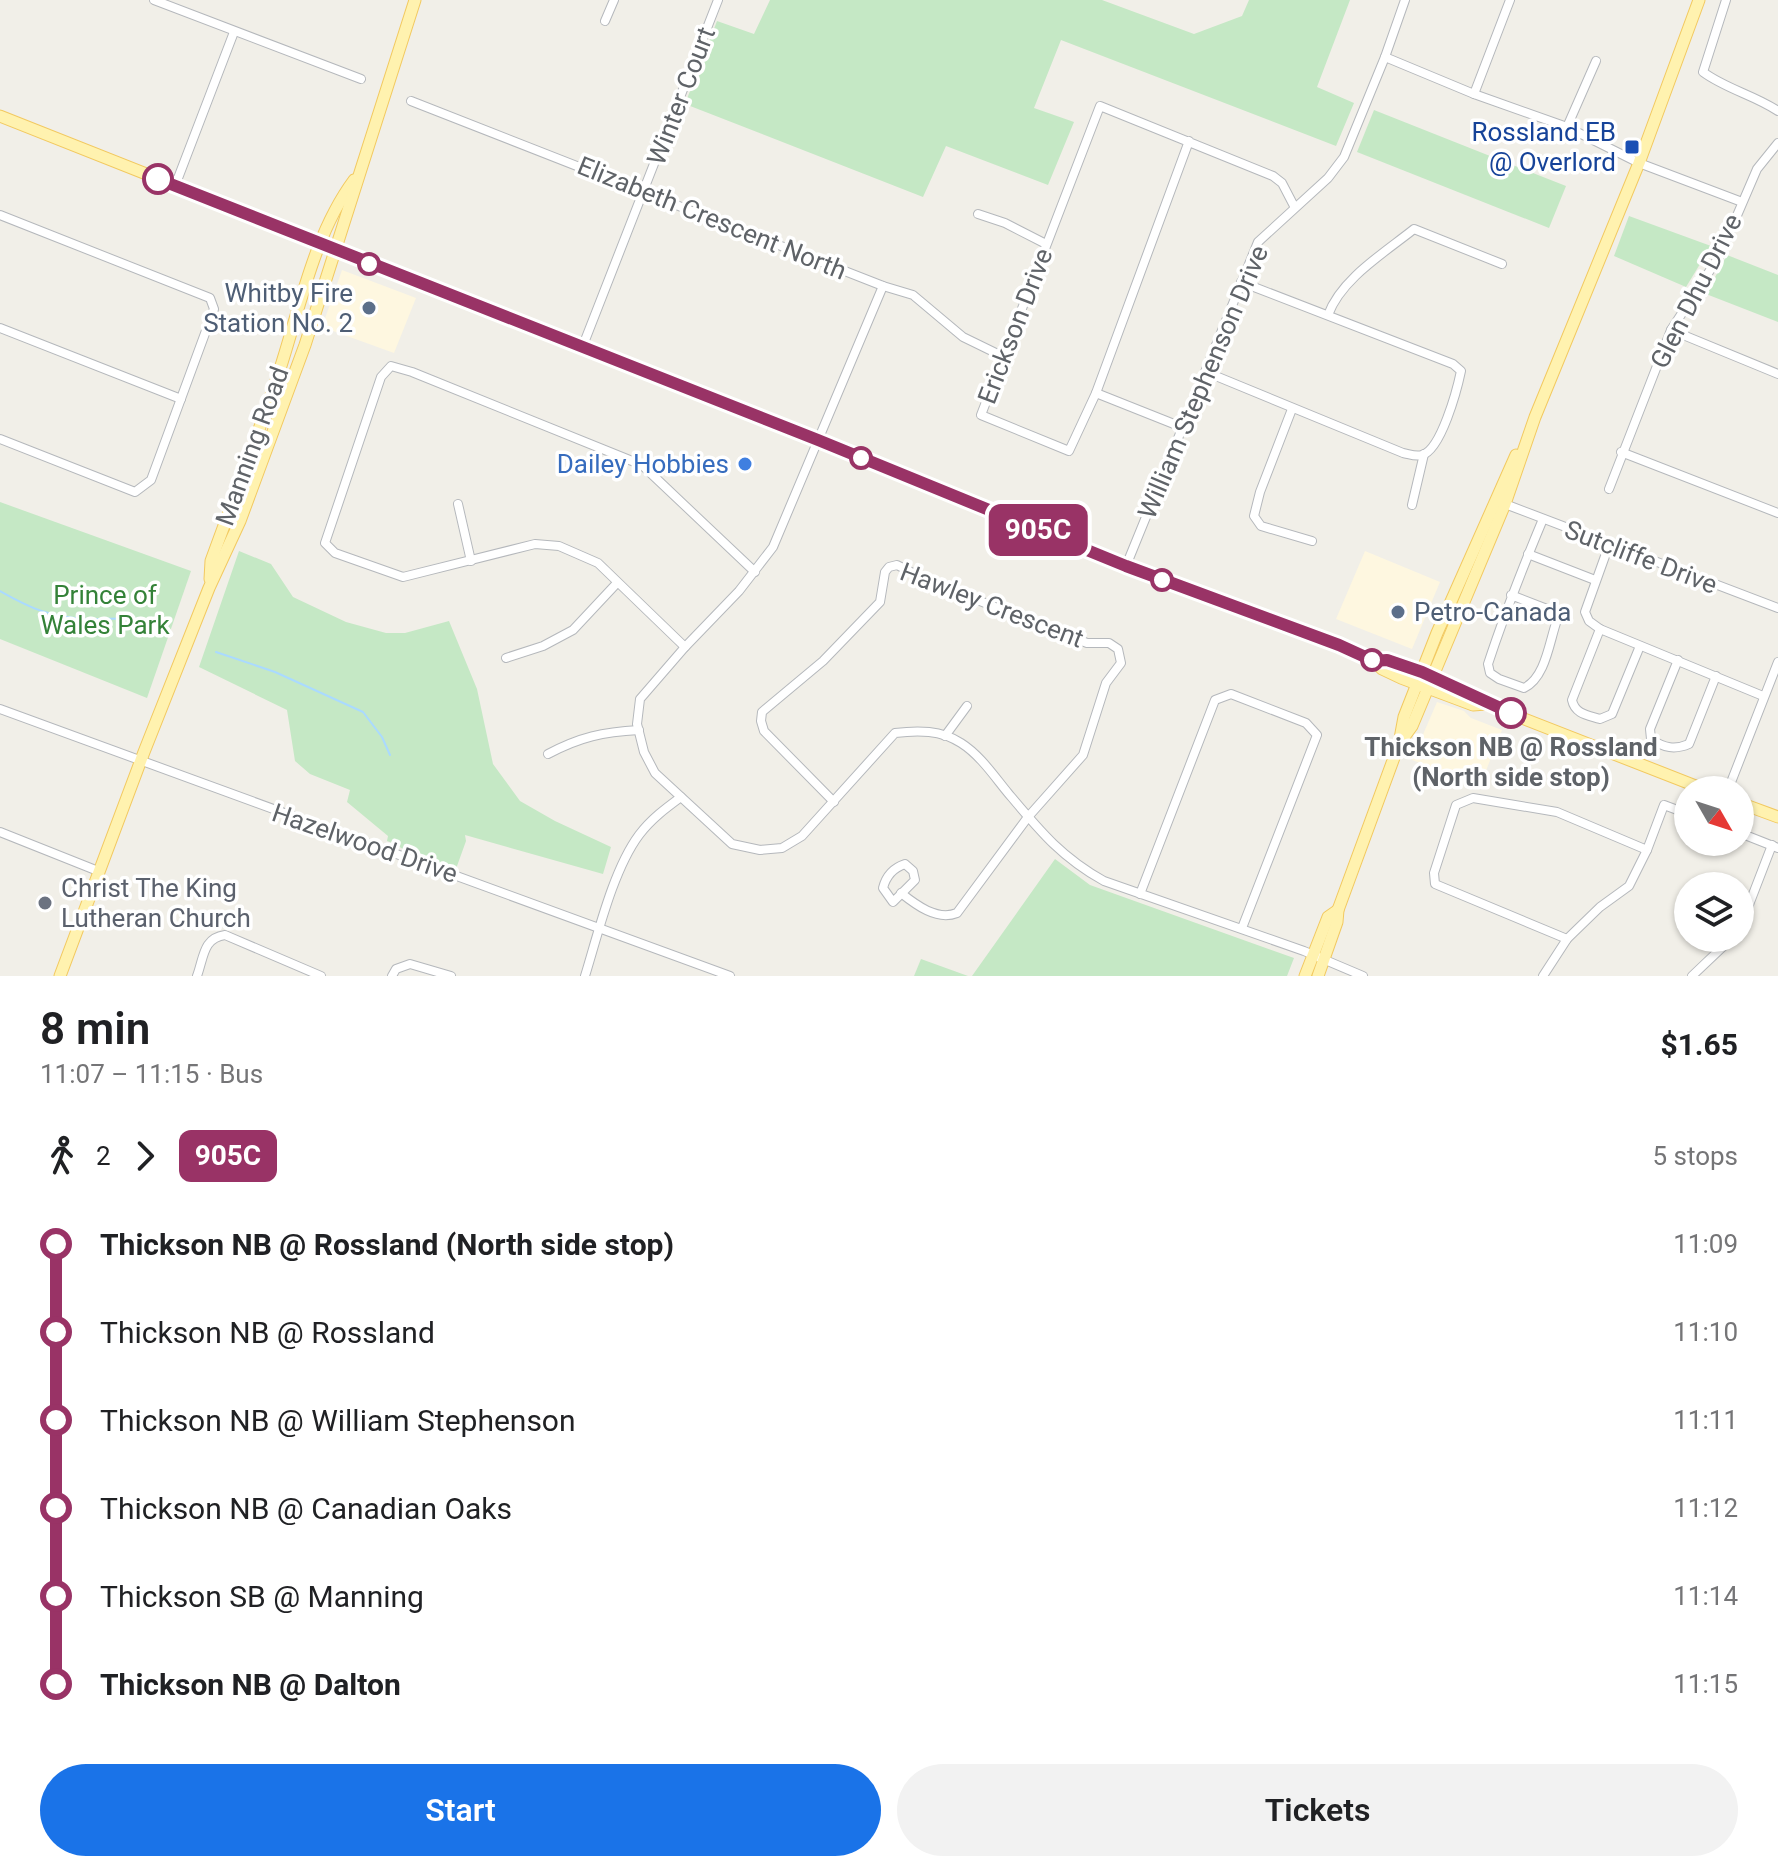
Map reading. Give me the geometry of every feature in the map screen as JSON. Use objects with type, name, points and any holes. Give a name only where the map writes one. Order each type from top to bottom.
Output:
[{"type":"main road","name":"Manning Road","points":[[60,976],[140,761],[209,588],[246,507],[305,345],[357,174],[415,0]]},
{"type":"main road","points":[[1425,680],[1505,504],[1535,417],[1639,163],[1699,0]]},
{"type":"main road","points":[[0,116],[818,440],[1126,566],[1339,645],[1374,661],[1387,660],[1473,705],[1486,704],[1674,777]]},
{"type":"main road","name":"Manning Road","points":[[209,588],[211,561],[271,397],[320,244],[338,201],[357,174]]},
{"type":"main road","points":[[1305,976],[1337,922],[1338,910],[1399,744],[1412,726],[1425,680],[1494,500],[1535,417]]},
{"type":"main road","points":[[1754,808],[1778,817]]},
{"type":"main road","points":[[1318,976],[1319,957]]},
{"type":"street","points":[[154,0],[361,79]]},
{"type":"street","points":[[605,21],[614,0]]},
{"type":"street","name":"Winter Court","points":[[582,348],[718,0]]},
{"type":"street","name":"William Stephenson Drive","points":[[1126,566],[1258,242],[1328,178],[1344,157],[1405,0]]},
{"type":"street","points":[[1474,94],[1510,0]]},
{"type":"street","points":[[1726,0],[1703,72],[1778,111]]},
{"type":"street","points":[[175,186],[234,32]]},
{"type":"street","points":[[1385,57],[1474,94],[1567,127],[1639,163],[1742,202]]},
{"type":"street","points":[[1567,127],[1596,61]]},
{"type":"street","name":"Elizabeth Crescent North","points":[[411,101],[883,286],[913,295],[963,337],[1002,356]]},
{"type":"street","name":"Erickson Drive","points":[[1189,141],[1096,393],[1069,451],[981,415],[1100,106],[1189,141],[1273,176],[1282,183],[1294,206]]},
{"type":"street","name":"Glen Dhu Drive","points":[[1609,489],[1671,330],[1720,255],[1757,169],[1778,143]]},
{"type":"street","points":[[978,214],[1005,223],[1046,244]]},
{"type":"street","points":[[0,215],[210,298],[214,309],[151,480],[135,492],[0,439]]},
{"type":"street","points":[[1328,315],[1334,299],[1414,229],[1502,264]]},
{"type":"street","points":[[1206,372],[1403,453],[1420,456],[1438,440],[1461,371],[1453,364],[1241,282]]},
{"type":"street","points":[[883,286],[773,547],[755,572],[640,699],[639,730],[644,752],[655,773],[732,844],[760,850],[782,848],[802,836],[895,733],[915,731],[945,736],[961,743],[985,765],[1028,817],[1075,865],[1104,881],[1242,928],[1363,976]]},
{"type":"street","points":[[0,328],[181,399]]},
{"type":"street","points":[[1671,330],[1778,374]]},
{"type":"street","points":[[685,647],[598,563],[559,546],[535,544],[403,577],[335,553],[325,543],[381,377],[391,366],[642,465],[755,572]]},
{"type":"street","points":[[1096,393],[1184,428]]},
{"type":"street","points":[[1292,409],[1254,516],[1261,526],[1312,541]]},
{"type":"street","points":[[1621,452],[1778,513]]},
{"type":"street","points":[[1412,505],[1424,454]]},
{"type":"street","points":[[458,504],[471,561]]},
{"type":"street","name":"Sutcliffe Drive","points":[[1505,504],[1778,608]]},
{"type":"street","points":[[1511,595],[1547,609],[1556,623],[1539,676],[1533,684],[1524,688],[1490,673],[1488,664],[1511,595],[1543,519]]},
{"type":"street","points":[[1609,545],[1585,612],[1589,621],[1600,629],[1763,696]]},
{"type":"street","points":[[1528,554],[1595,580]]},
{"type":"street","name":"Hawley Crescent","points":[[834,802],[764,731],[762,712],[823,661],[880,602],[885,572],[897,565],[929,581],[1087,643],[1109,643],[1118,649],[1121,663],[1106,683],[1083,755],[1028,817]]},
{"type":"street","points":[[506,658],[543,646],[573,630],[617,583]]},
{"type":"street","points":[[1600,629],[1572,700],[1574,708],[1580,713],[1600,719],[1612,714],[1640,646]]},
{"type":"street","points":[[1678,660],[1650,729],[1651,739],[1657,744],[1676,749],[1689,744],[1716,676]]},
{"type":"street","points":[[1733,776],[1778,662]]},
{"type":"street","points":[[1140,894],[1215,700],[1231,694],[1306,723],[1317,735],[1242,928]]},
{"type":"street","points":[[945,736],[967,706]]},
{"type":"street","name":"Hazelwood Drive","points":[[0,709],[730,976]]},
{"type":"street","points":[[548,754],[600,733],[639,730]]},
{"type":"street","points":[[585,976],[611,894],[638,836],[656,815],[681,797]]},
{"type":"street","points":[[1567,939],[1435,884],[1434,873],[1456,805],[1473,798],[1557,812],[1647,850]]},
{"type":"street","points":[[1543,976],[1567,939],[1600,907],[1629,886],[1664,805],[1674,809]]},
{"type":"street","points":[[901,893],[921,909],[949,916],[957,913],[1028,817]]},
{"type":"street","points":[[0,832],[98,871]]},
{"type":"street","points":[[1754,839],[1775,847],[1754,896]]},
{"type":"street","points":[[905,864],[913,871],[915,880],[901,893],[893,902],[883,888],[885,879],[905,864]]},
{"type":"street","points":[[197,976],[207,942],[215,936],[225,935],[321,976]]},
{"type":"street","points":[[1692,976],[1717,952]]},
{"type":"street","points":[[392,976],[396,969],[410,964],[451,976]]},
{"type":"shaded area","points":[[342,270],[416,298],[394,353],[322,327]]},
{"type":"shaded area","points":[[1365,551],[1440,582],[1412,649],[1336,619]]},
{"type":"shaded area","points":[[1437,702],[1464,711],[1471,718],[1502,730],[1480,786],[1412,760]]},
{"type":"green space","points":[[770,0],[1102,0],[1194,34],[1242,16],[1249,0],[1350,0],[1317,87],[1354,103],[1336,146],[1061,40],[1034,108],[1074,122],[1048,185],[946,146],[923,197],[685,104],[717,21],[754,34]]},
{"type":"green space","points":[[1374,110],[1566,186],[1549,228],[1357,152]]},
{"type":"green space","points":[[1629,216],[1711,246],[1686,287],[1614,256]]},
{"type":"green space","points":[[1727,255],[1778,275],[1778,322],[1706,294]]},
{"type":"green space","name":"Prince of Wales Park","points":[[0,502],[191,571],[147,698],[0,639]]},
{"type":"green space","points":[[239,551],[271,564],[293,597],[346,622],[386,633],[405,633],[449,621],[477,689],[493,764],[520,801],[611,847],[603,874],[465,835],[466,841],[452,880],[387,841],[388,836],[347,802],[350,790],[310,774],[295,761],[287,710],[199,667]]},
{"type":"green space","points":[[1055,859],[1090,885],[1294,958],[1287,976],[972,976]]},
{"type":"green space","points":[[921,959],[968,976],[914,976]]},
{"type":"waterway","points":[[0,591],[50,614],[85,619],[133,619],[160,626]]},
{"type":"waterway","points":[[216,652],[275,672],[363,712],[382,737],[390,755]]},
{"type":"bus line","name":"905C","points":[[158,179],[818,440],[1126,566],[1339,645],[1374,661],[1387,660],[1422,672],[1511,713]]},
{"type":"place","name":"Rossland EB @ Overlord","points":[[1632,147]]},
{"type":"place","name":"Whitby Fire Station No. 2","points":[[369,308]]},
{"type":"place","name":"Dailey Hobbies","points":[[745,464]]},
{"type":"place","name":"Petro-Canada","points":[[1398,612]]},
{"type":"place","name":"Thickson NB @ Rossland (North side stop)","points":[[1511,713]]},
{"type":"place","name":"Christ The King Lutheran Church","points":[[45,903]]}]
